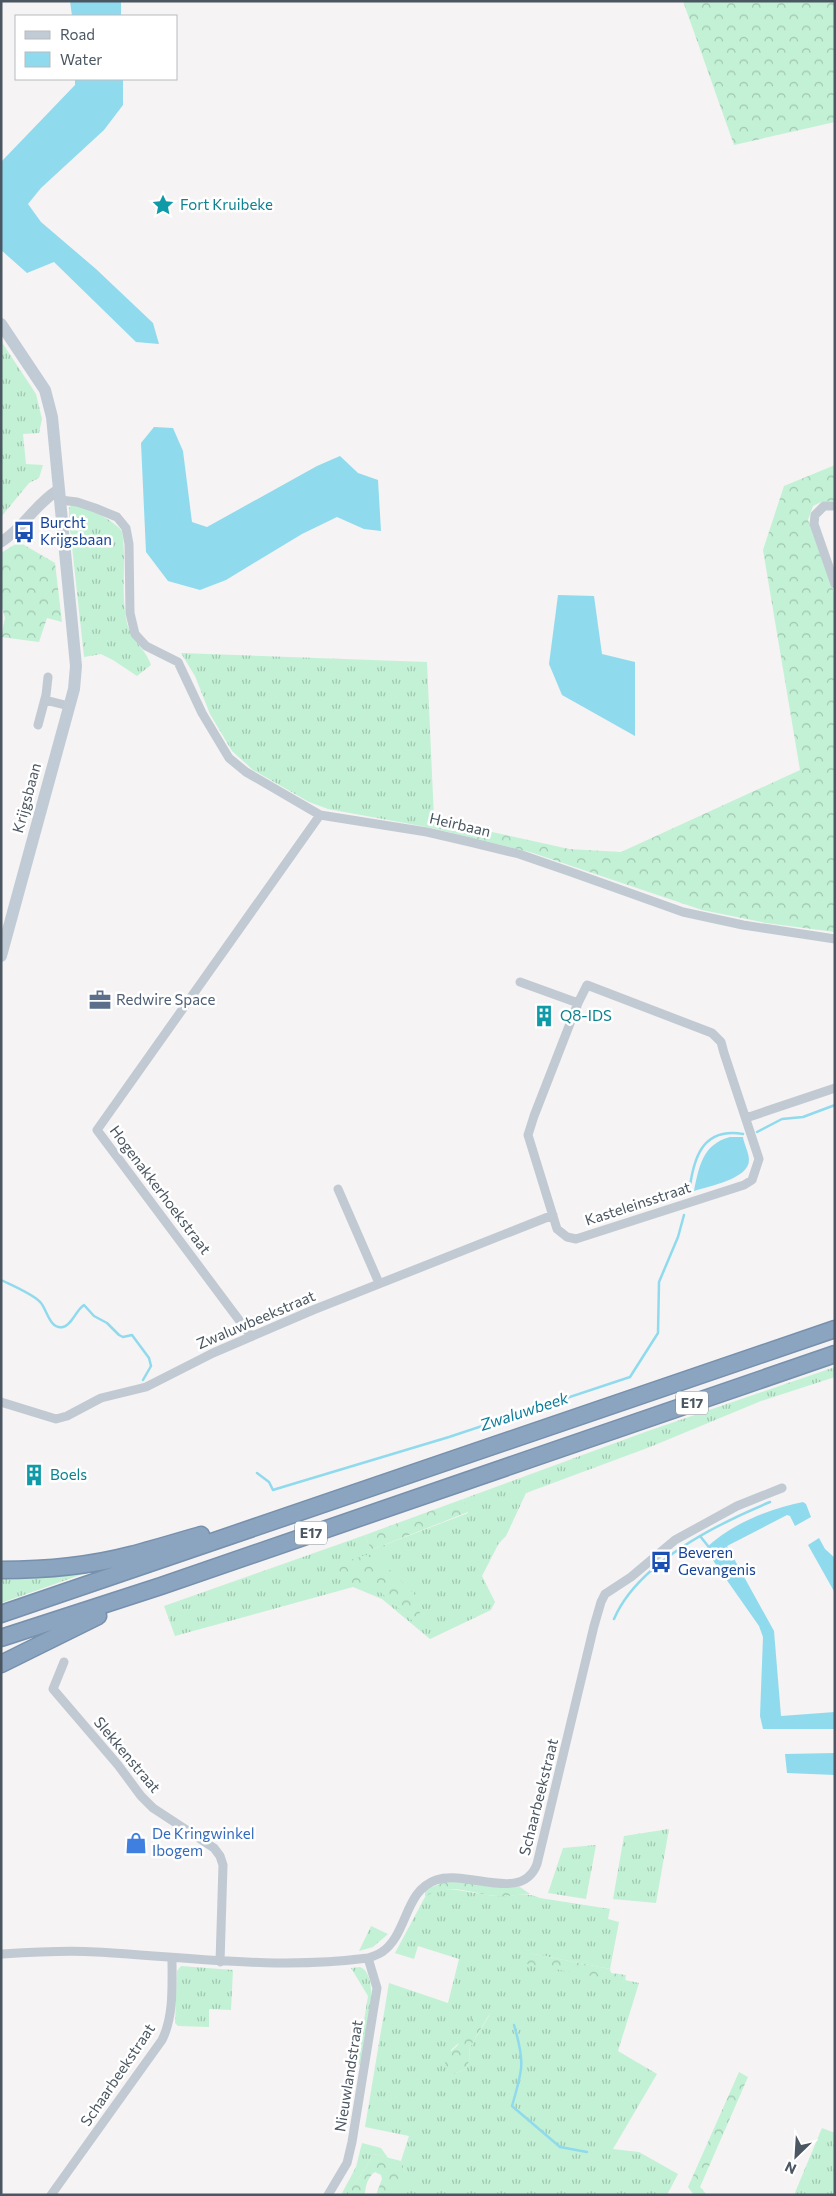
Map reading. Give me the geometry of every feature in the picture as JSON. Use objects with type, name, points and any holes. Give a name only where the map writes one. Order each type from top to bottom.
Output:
[{"type":"highway","name":"E17","points":[[1,1614],[835,1329]]},
{"type":"highway","name":"E17","points":[[1,1638],[161,1586],[835,1354]]},
{"type":"highway","points":[[1,1570],[60,1567],[97,1562],[130,1556],[231,1526],[259,1526]]},
{"type":"highway","points":[[1,1664],[161,1586]]},
{"type":"main road","name":"Krijgsbaan","points":[[1,324],[45,390],[52,417],[76,666],[74,689],[1,956]]},
{"type":"street","points":[[1,542],[13,535],[43,499],[59,495]]},
{"type":"street","name":"Heirbaan","points":[[59,495],[117,518],[126,528],[129,544],[130,613],[135,634],[146,646],[178,662],[202,713],[229,758],[246,772],[320,816],[427,832],[470,842],[554,866],[683,912],[749,926],[835,939]]},
{"type":"street","points":[[835,506],[824,506],[814,515],[814,524],[835,584]]},
{"type":"street","points":[[38,725],[45,700],[48,677]]},
{"type":"street","points":[[45,700],[69,706]]},
{"type":"street","name":"Hogenakkerhoekstraat","points":[[251,1336],[97,1130],[320,816]]},
{"type":"street","points":[[520,982],[578,1004]]},
{"type":"street","name":"Kasteleinsstraat","points":[[587,985],[712,1033],[721,1042],[746,1118],[759,1159],[752,1180],[744,1185],[576,1239],[567,1237],[557,1230],[554,1215],[528,1136],[534,1116],[587,985]]},
{"type":"street","points":[[746,1118],[835,1088]]},
{"type":"street","points":[[338,1189],[380,1283]]},
{"type":"street","name":"Zwaluwbeekstraat","points":[[1,1402],[56,1419],[67,1416],[101,1398],[146,1387],[251,1336],[554,1215]]},
{"type":"street","name":"Schaarbeekstraat","points":[[1,1954],[68,1951],[280,1965],[368,1958],[382,1952],[395,1939],[414,1898],[426,1885],[434,1880],[457,1877],[514,1884],[524,1882],[533,1874],[560,1771],[594,1626],[605,1594],[631,1577],[675,1540],[737,1506],[782,1488]]},
{"type":"street","name":"Slekkenstraat","points":[[64,1662],[53,1689],[118,1765],[141,1796],[153,1808],[214,1848],[220,1856],[223,1865],[220,1962]]},
{"type":"street","name":"Schaarbeekstraat","points":[[51,2195],[168,2029],[172,1958]]},
{"type":"street","name":"Nieuwlandstraat","points":[[328,2195],[346,2163],[354,2132],[377,1988],[368,1958]]},
{"type":"green space","points":[[683,1],[835,1],[835,122],[734,145]]},
{"type":"green space","points":[[1,341],[36,394],[42,419],[39,433],[23,434],[26,464],[43,465],[39,478],[29,483],[1,517]]},
{"type":"green space","points":[[835,465],[835,501],[821,502],[813,506],[808,520],[835,595],[835,932],[766,923],[702,910],[533,853],[432,828],[434,819],[569,849],[621,852],[800,770],[763,550],[784,486]]},
{"type":"green space","points":[[72,505],[99,514],[122,531],[124,600],[127,623],[129,630],[146,654],[151,665],[137,676],[101,654],[84,657],[69,519],[69,508]]},
{"type":"green space","points":[[19,542],[55,563],[62,622],[47,618],[39,642],[1,637],[5,618],[1,604],[1,553]]},
{"type":"green space","points":[[181,653],[427,662],[434,819],[432,828],[328,809],[309,802],[253,770],[232,751],[210,714],[195,676]]},
{"type":"green space","points":[[835,1367],[835,1377],[761,1401],[650,1447],[526,1493],[506,1536],[499,1543],[482,1576],[495,1602],[491,1610],[430,1639],[382,1599],[353,1587],[175,1636],[164,1606],[365,1535],[371,1550],[468,1513],[463,1499],[645,1432]]},
{"type":"green space","points":[[463,1499],[468,1512],[371,1550],[365,1535]]},
{"type":"green space","points":[[366,1555],[388,1568],[422,1602],[417,1625],[377,1589],[344,1584],[337,1564]]},
{"type":"green space","points":[[117,1562],[1,1603],[1,1573]]},
{"type":"green space","points":[[669,1829],[656,1903],[613,1899],[624,1836]]},
{"type":"green space","points":[[596,1845],[586,1899],[548,1893],[563,1848]]},
{"type":"green space","points":[[449,1880],[502,1888],[520,1887],[530,1894],[498,1896],[452,1889],[434,1892],[425,1897],[425,1890]]},
{"type":"green space","points":[[443,1889],[498,1896],[529,1895],[610,1909],[608,1919],[619,1922],[610,1969],[529,1953],[625,1982],[625,1980],[639,1983],[618,2051],[657,2074],[613,2149],[639,2152],[678,2174],[667,2195],[396,2195],[402,2187],[405,2175],[401,2161],[409,2136],[365,2127],[389,1983],[448,2003],[459,1959],[418,1946],[414,1959],[395,1953],[425,1897],[432,1892]],"holes":[[[490,2014],[469,2049],[470,2058],[466,2069],[451,2075],[451,2050]]]},
{"type":"green space","points":[[371,1926],[388,1934],[373,1947],[359,1951]]},
{"type":"green space","points":[[529,1953],[610,1969],[611,1973],[626,1975],[625,1982],[527,1964]]},
{"type":"green space","points":[[181,1966],[233,1970],[231,2010],[209,2009],[209,2027],[178,2026],[175,2023],[177,1971]]},
{"type":"green space","points":[[360,1967],[367,1973],[371,1997],[368,2028],[360,2065],[357,2064],[368,1996],[351,1968]]},
{"type":"green space","points":[[475,2013],[490,2013],[469,2049],[470,2058],[466,2069],[451,2075],[445,2064],[446,2056],[457,2046]]},
{"type":"green space","points":[[739,2072],[748,2077],[700,2187],[707,2195],[694,2195],[688,2187]]},
{"type":"green space","points":[[822,2128],[835,2133],[835,2195],[794,2195]]},
{"type":"green space","points":[[362,2143],[381,2148],[388,2158],[374,2154],[349,2191],[349,2195],[341,2195],[356,2167]]},
{"type":"green space","points":[[374,2154],[401,2161],[405,2171],[402,2187],[396,2195],[376,2195],[382,2179],[381,2175],[375,2172],[367,2182],[365,2195],[349,2195],[348,2191],[359,2178]]},
{"type":"water","points":[[70,1],[121,1],[121,15],[72,15]]},
{"type":"water","points":[[75,80],[123,80],[123,105],[104,130],[41,188],[28,204],[41,222],[96,269],[153,323],[159,344],[136,342],[54,262],[27,273],[1,250],[1,162],[75,85]]},
{"type":"water","points":[[154,427],[173,428],[183,451],[192,522],[207,527],[317,466],[340,456],[358,473],[378,480],[381,531],[364,529],[337,517],[302,534],[226,580],[200,590],[168,581],[146,552],[141,443]]},
{"type":"water","points":[[558,595],[594,596],[602,654],[635,662],[635,736],[562,695],[549,664]]},
{"type":"water","points":[[730,1137],[743,1137],[749,1157],[747,1167],[736,1177],[694,1191],[700,1165],[708,1151],[721,1140]]},
{"type":"water","points":[[803,1502],[806,1504],[811,1517],[795,1526],[790,1516],[787,1515],[727,1546],[774,1631],[781,1716],[835,1712],[835,1729],[763,1729],[760,1716],[763,1637],[759,1626],[705,1549],[738,1525],[764,1513]]},
{"type":"water","points":[[819,1538],[825,1549],[835,1558],[835,1593],[808,1545]]},
{"type":"water","points":[[835,1753],[835,1775],[787,1773],[785,1754]]},
{"type":"waterway","name":"Zwaluwbeek","points":[[757,1132],[782,1119],[803,1117],[835,1105]]},
{"type":"waterway","name":"Zwaluwbeek","points":[[689,1193],[693,1169],[702,1148],[717,1136],[729,1133],[743,1134]]},
{"type":"waterway","name":"Zwaluwbeek","points":[[257,1473],[269,1482],[273,1490],[449,1437],[630,1377],[658,1333],[659,1282],[678,1237],[684,1215]]},
{"type":"waterway","name":"Zwaluwbeek","points":[[1,1280],[38,1300],[55,1326],[66,1326],[84,1305],[94,1316],[107,1323],[119,1335],[123,1337],[132,1335],[149,1358],[151,1366],[143,1380]]},
{"type":"waterway","points":[[614,1619],[625,1599],[641,1580],[660,1563],[704,1534],[770,1502]]},
{"type":"waterway","points":[[700,1536],[708,1546]]},
{"type":"waterway","points":[[514,2025],[520,2048],[521,2066],[512,2106],[560,2147],[587,2152]]},
{"type":"place","name":"Fort Kruibeke","points":[[163,205]]},
{"type":"place","name":"Burcht Krijgsbaan","points":[[24,532]]},
{"type":"place","name":"Redwire Space","points":[[100,1000]]},
{"type":"place","name":"Q8-IDS","points":[[544,1016]]},
{"type":"place","name":"Boels","points":[[34,1475]]},
{"type":"place","name":"Beveren Gevangenis","points":[[661,1562]]},
{"type":"place","name":"De Kringwinkel Ibogem","points":[[136,1843]]}]
